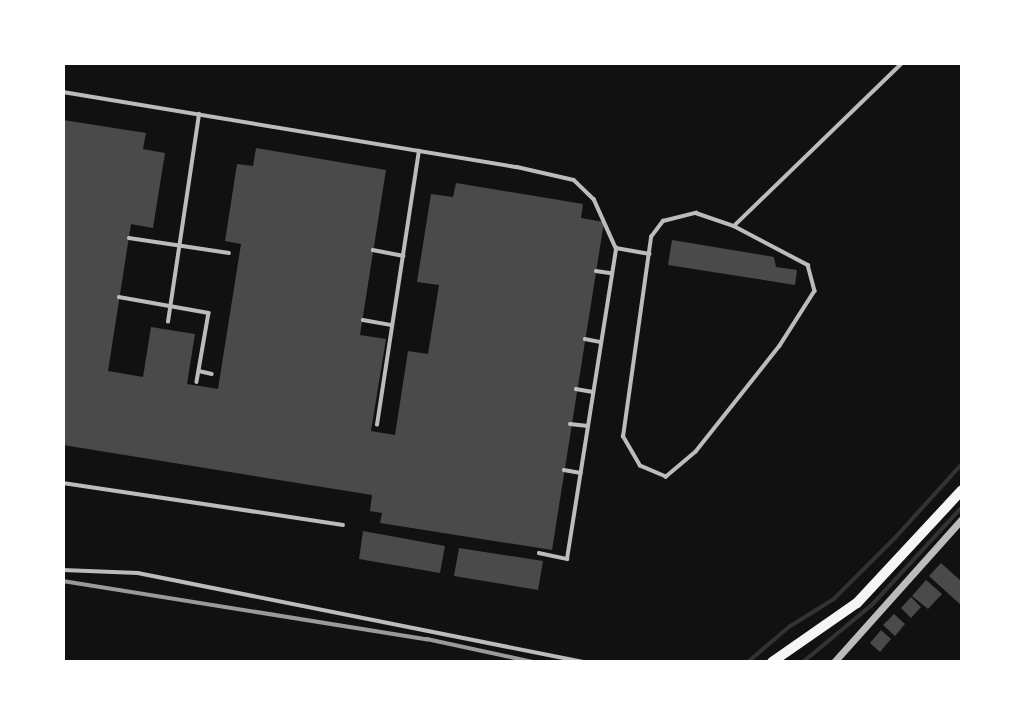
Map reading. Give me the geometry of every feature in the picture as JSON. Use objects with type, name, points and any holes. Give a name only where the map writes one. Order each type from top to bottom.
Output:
[{"type":"main road","points":[[772,662],[857,603],[962,490]]},
{"type":"street","points":[[834,662],[962,519]]},
{"type":"lane","points":[[734,226],[902,63]]},
{"type":"lane","points":[[63,92],[419,151],[574,180],[594,199],[615,248],[568,559],[539,553]]},
{"type":"lane","points":[[168,322],[199,114]]},
{"type":"lane","points":[[377,425],[419,151]]},
{"type":"lane","points":[[696,213],[734,226],[808,265],[815,291],[780,346],[696,452],[666,477],[640,466],[623,437],[651,237],[663,221],[696,213]]},
{"type":"lane","points":[[130,238],[229,253]]},
{"type":"lane","points":[[615,248],[649,254]]},
{"type":"lane","points":[[373,250],[403,256]]},
{"type":"lane","points":[[596,271],[612,272]]},
{"type":"lane","points":[[119,297],[209,313],[197,382]]},
{"type":"lane","points":[[363,320],[392,325]]},
{"type":"lane","points":[[585,339],[601,342]]},
{"type":"lane","points":[[199,371],[212,374]]},
{"type":"lane","points":[[576,389],[593,392]]},
{"type":"lane","points":[[570,424],[588,426]]},
{"type":"lane","points":[[564,470],[581,473]]},
{"type":"lane","points":[[63,483],[344,526]]},
{"type":"lane","points":[[63,570],[138,573],[583,662]]},
{"type":"building","points":[[63,120],[146,133],[143,149],[165,153],[153,228],[131,224],[108,371],[143,377],[151,327],[195,334],[187,384],[218,389],[241,244],[225,241],[237,164],[253,166],[256,148],[386,170],[360,335],[386,339],[371,431],[395,435],[408,351],[428,354],[439,285],[417,282],[431,194],[453,197],[456,183],[583,204],[581,218],[604,222],[552,550],[380,523],[382,513],[370,511],[372,495],[63,445]]},
{"type":"building","points":[[672,240],[774,257],[776,267],[797,270],[795,285],[668,265]]},
{"type":"building","points":[[363,531],[445,546],[440,573],[359,559]]},
{"type":"building","points":[[459,548],[543,561],[538,590],[454,576]]},
{"type":"building","points":[[941,563],[962,582],[962,606],[929,576]]},
{"type":"building","points":[[926,580],[942,594],[928,609],[912,596]]},
{"type":"building","points":[[911,597],[921,607],[911,618],[901,608]]},
{"type":"building","points":[[894,614],[905,624],[895,636],[883,625]]},
{"type":"building","points":[[881,630],[891,639],[880,652],[870,643]]},
{"type":"waterway","points":[[748,662],[789,627],[834,599],[895,538],[962,464]]},
{"type":"waterway","points":[[803,662],[872,605],[962,507]]},
{"type":"railway","points":[[63,581],[427,639],[533,662]]}]
